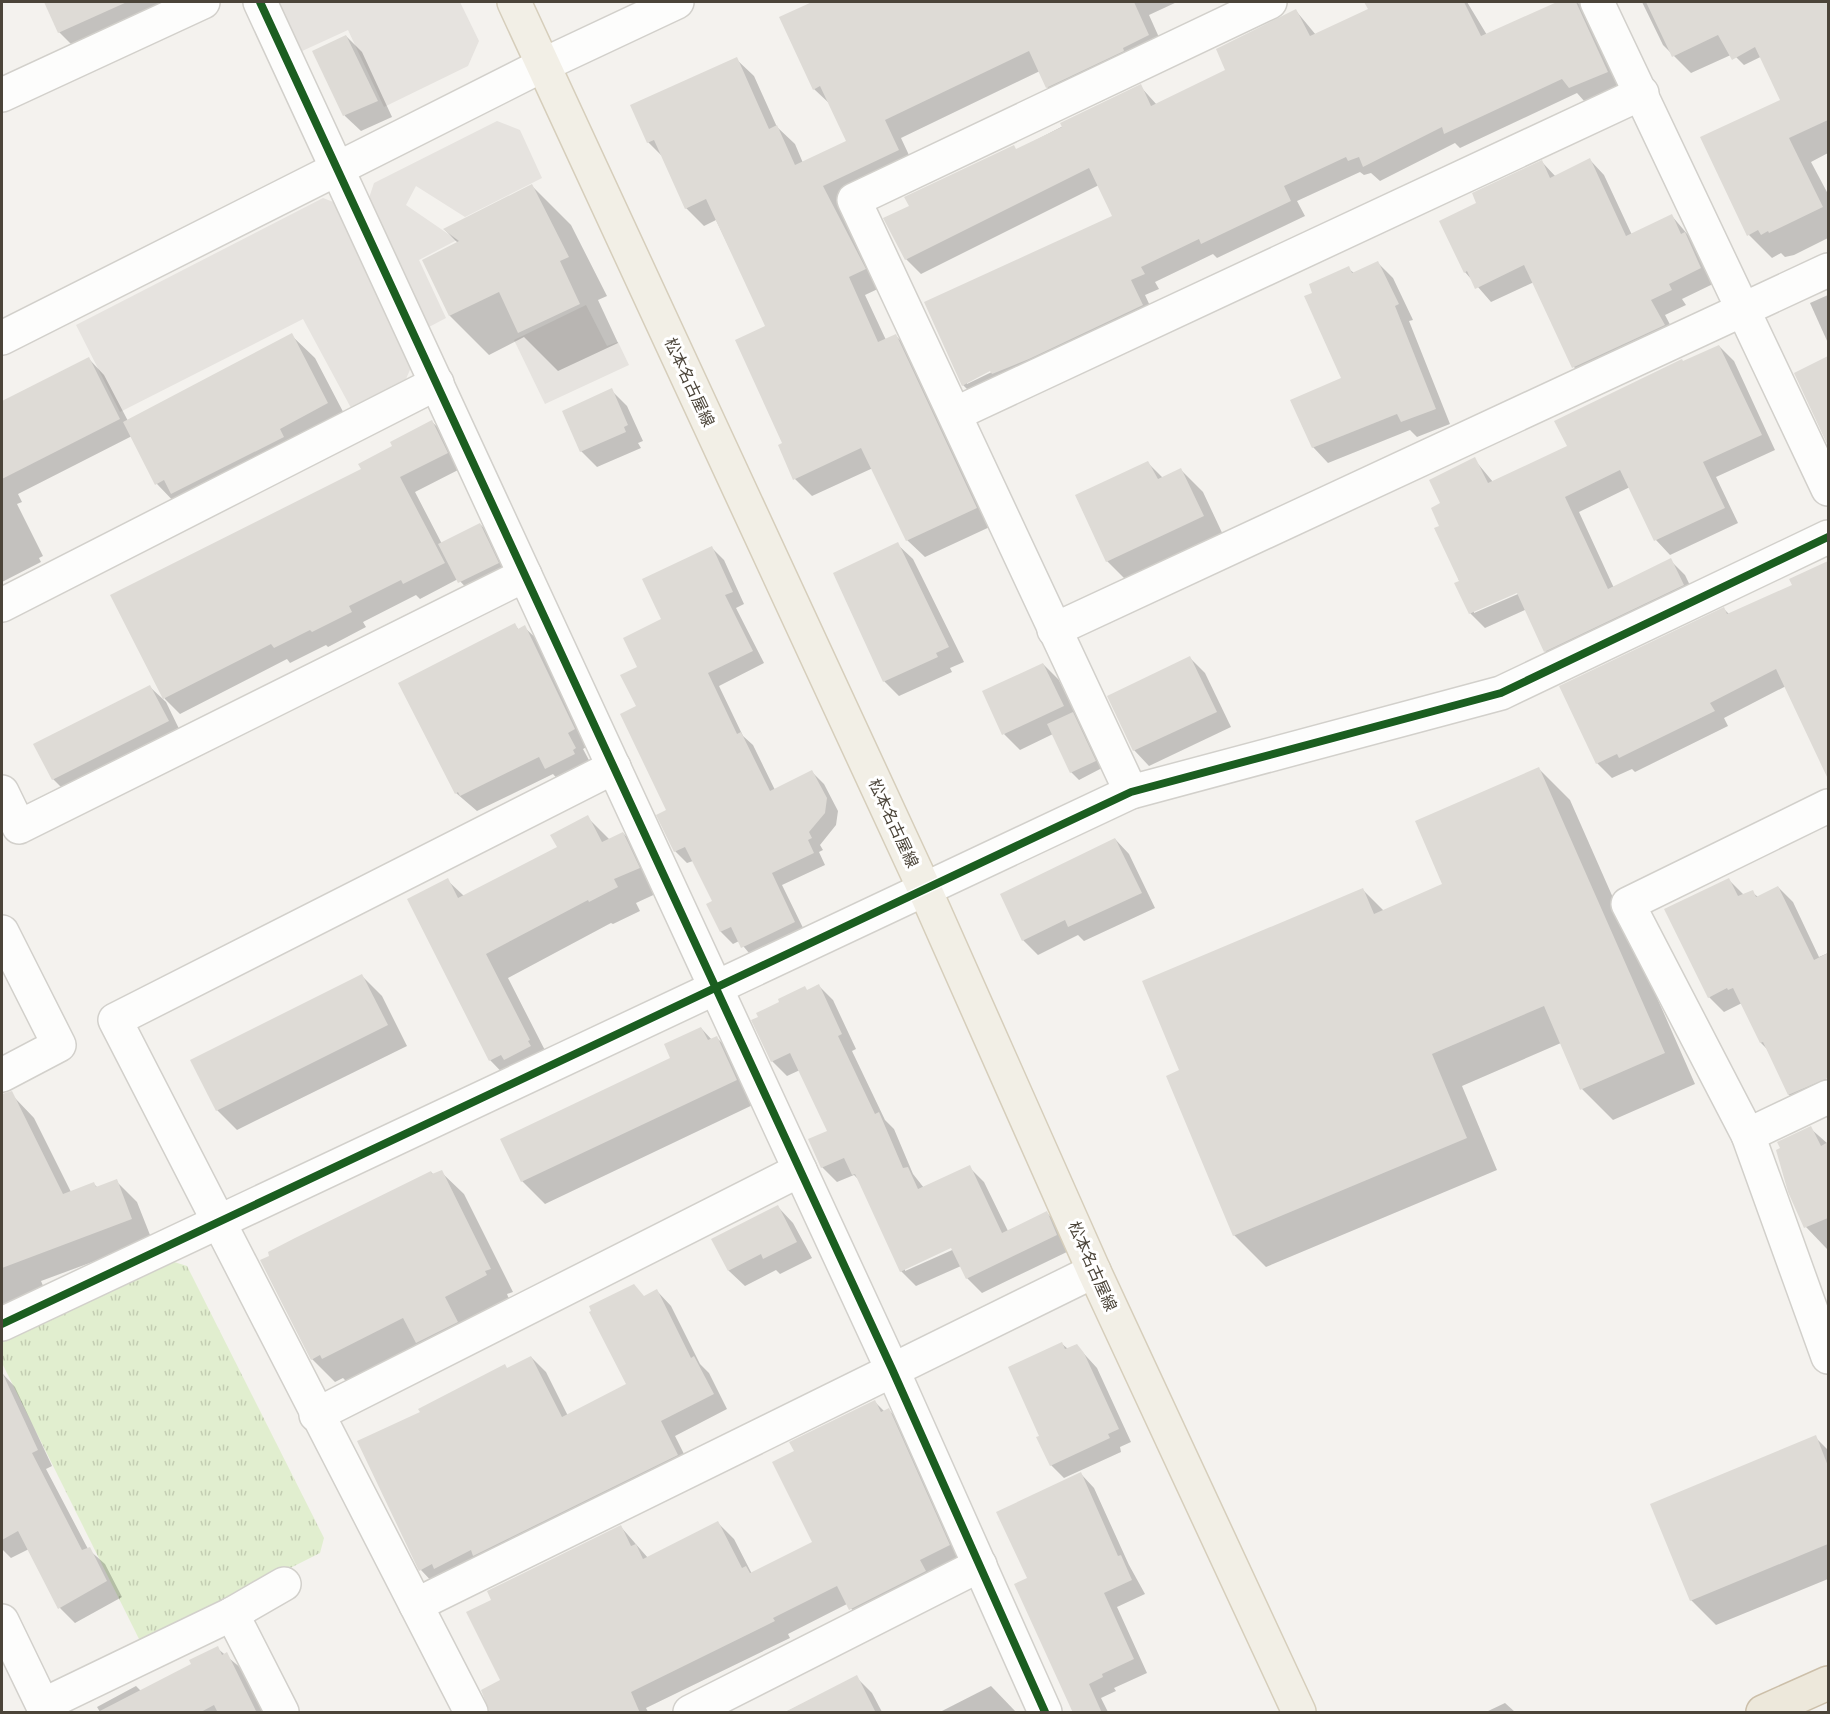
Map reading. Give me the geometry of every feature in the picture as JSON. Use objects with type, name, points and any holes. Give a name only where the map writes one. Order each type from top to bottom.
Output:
[{"type":"highway","points":[[1763,1713],[1828,1683]]},
{"type":"main road","name":"松本名古屋線","points":[[514,2],[924,888],[1094,1271],[1299,1713]]},
{"type":"street","points":[[2,95],[203,2]]},
{"type":"street","points":[[260,2],[892,1369],[1045,1713]]},
{"type":"street","points":[[2,338],[543,65],[677,2]]},
{"type":"street","points":[[1131,792],[854,200],[1215,14],[1270,2]]},
{"type":"street","points":[[1597,2],[1828,489]]},
{"type":"street","points":[[955,414],[1642,93]]},
{"type":"street","points":[[1054,630],[1828,270]]},
{"type":"street","points":[[2,605],[437,383]]},
{"type":"street","points":[[2,1324],[1131,792],[1501,693],[1828,537]]},
{"type":"street","points":[[2,792],[19,827],[525,575]]},
{"type":"street","points":[[471,1713],[316,1415],[116,1020],[614,767]]},
{"type":"street","points":[[1828,806],[1628,904],[1748,1135],[1828,1357]]},
{"type":"street","points":[[2,932],[59,1045],[2,1075]]},
{"type":"street","points":[[1748,1135],[1828,1097]]},
{"type":"street","points":[[316,1415],[800,1170]]},
{"type":"street","points":[[416,1605],[1094,1271]]},
{"type":"street","points":[[690,1713],[980,1565]]},
{"type":"street","points":[[2,1621],[45,1709],[232,1614],[284,1584]]},
{"type":"street","points":[[232,1614],[282,1713]]},
{"type":"green space","points":[[171,1261],[187,1266],[324,1538],[320,1553],[141,1643],[2,1363],[2,1342]]},
{"type":"shaded area","points":[[278,2],[460,2],[479,41],[468,66],[384,107],[348,30],[300,52]]},
{"type":"shaded area","points":[[497,121],[520,130],[542,178],[465,217],[416,186],[406,205],[457,240],[419,260],[446,318],[429,327],[369,198],[374,183]]},
{"type":"shaded area","points":[[323,198],[336,203],[412,365],[406,379],[351,408],[303,319],[120,412],[76,325]]},
{"type":"shaded area","points":[[586,305],[607,346],[618,342],[629,365],[545,404],[514,340]]},
{"type":"building","points":[[44,2],[127,2],[58,33]]},
{"type":"building","points":[[812,2],[1134,2],[1149,35],[1123,48],[1124,51],[1046,88],[1029,51],[885,120],[899,150],[823,186],[866,269],[849,277],[878,342],[896,334],[977,508],[906,541],[861,448],[793,480],[778,445],[782,443],[735,340],[765,326],[706,199],[685,209],[654,140],[647,143],[630,105],[737,57],[769,129],[777,125],[795,165],[846,141],[820,86],[813,90],[779,17]]},
{"type":"building","points":[[1364,2],[1464,2],[1481,36],[1557,2],[1576,2],[1608,72],[1569,88],[1562,79],[1444,134],[1442,127],[1363,167],[1359,157],[1348,161],[1346,157],[1284,186],[1291,201],[1201,244],[1199,239],[1141,267],[1145,274],[1131,280],[1143,305],[1029,359],[992,374],[990,371],[962,386],[924,302],[1112,216],[1089,168],[905,260],[883,218],[909,206],[904,197],[1014,145],[1016,149],[1062,127],[1060,123],[1141,84],[1151,106],[1225,70],[1216,49],[1296,9],[1310,36],[1368,9]]},
{"type":"building","points":[[1646,2],[1828,2],[1828,120],[1789,138],[1823,207],[1769,233],[1768,231],[1761,235],[1758,230],[1747,236],[1700,137],[1780,100],[1755,47],[1732,60],[1718,35],[1672,57]]},
{"type":"building","points":[[346,35],[378,101],[343,116],[312,51]]},
{"type":"building","points":[[1590,158],[1626,236],[1672,214],[1681,234],[1685,232],[1701,268],[1669,284],[1672,290],[1651,300],[1665,325],[1572,368],[1524,265],[1475,289],[1467,271],[1464,273],[1439,221],[1476,203],[1472,193],[1542,160],[1550,178]]},
{"type":"building","points":[[532,184],[569,257],[560,261],[580,304],[518,333],[499,292],[449,316],[422,260],[459,241],[443,229]]},
{"type":"building","points":[[1378,261],[1399,304],[1395,306],[1436,409],[1401,422],[1397,414],[1312,448],[1290,400],[1341,378],[1304,296],[1312,293],[1309,284],[1349,266],[1352,273]]},
{"type":"building","points":[[292,333],[328,403],[280,429],[284,437],[171,494],[164,480],[155,485],[123,422]]},
{"type":"building","points":[[1719,345],[1762,435],[1703,462],[1725,508],[1654,541],[1620,470],[1565,497],[1608,589],[1671,558],[1684,585],[1544,652],[1517,593],[1469,614],[1454,583],[1459,581],[1434,528],[1439,526],[1431,508],[1440,503],[1429,480],[1475,457],[1488,483],[1567,446],[1554,421],[1682,359],[1683,361]]},
{"type":"building","points":[[1828,356],[1828,446],[1794,373]]},
{"type":"building","points":[[89,357],[120,419],[2,479],[2,401]]},
{"type":"building","points":[[612,388],[628,425],[624,427],[626,432],[580,452],[562,411]]},
{"type":"building","points":[[432,420],[448,453],[400,477],[445,563],[403,584],[401,580],[349,606],[352,612],[312,632],[310,630],[274,648],[271,644],[163,699],[110,595],[361,469],[358,464],[392,446],[390,442]]},
{"type":"building","points":[[1148,461],[1158,479],[1181,468],[1204,516],[1106,562],[1075,495]]},
{"type":"building","points":[[480,523],[499,563],[458,583],[438,544]]},
{"type":"building","points":[[898,542],[949,647],[936,653],[938,657],[883,682],[833,573]]},
{"type":"building","points":[[712,546],[733,592],[725,595],[753,651],[708,673],[737,734],[741,732],[770,791],[812,770],[827,798],[825,813],[809,832],[812,838],[808,840],[814,853],[772,873],[795,922],[741,948],[731,927],[720,932],[706,904],[712,901],[685,847],[674,852],[656,815],[666,810],[620,714],[636,706],[620,675],[637,667],[623,638],[661,619],[642,579]]},
{"type":"building","points":[[1828,561],[1828,779],[1776,669],[1710,703],[1715,711],[1619,758],[1617,754],[1596,764],[1559,686],[1724,607],[1727,614],[1792,585],[1789,579]]},
{"type":"building","points":[[515,623],[518,629],[525,625],[575,729],[568,733],[576,748],[573,750],[575,754],[545,769],[539,757],[460,796],[458,792],[455,794],[398,683]]},
{"type":"building","points":[[1190,656],[1217,712],[1133,751],[1107,696]]},
{"type":"building","points":[[1043,663],[1064,706],[1002,735],[982,691]]},
{"type":"building","points":[[150,685],[169,721],[52,780],[33,744]]},
{"type":"building","points":[[1073,712],[1096,761],[1070,773],[1047,724]]},
{"type":"building","points":[[1539,767],[1665,1053],[1580,1090],[1544,1006],[1432,1054],[1467,1138],[1233,1236],[1166,1076],[1179,1070],[1142,981],[1363,888],[1374,914],[1442,884],[1415,821]]},
{"type":"building","points":[[588,815],[602,842],[623,832],[640,868],[614,879],[618,887],[589,902],[588,900],[486,954],[531,1046],[504,1060],[501,1055],[489,1061],[407,899],[448,878],[458,898],[557,847],[550,835]]},
{"type":"building","points":[[1115,838],[1142,893],[1068,927],[1065,920],[1022,941],[1000,894]]},
{"type":"building","points":[[1729,878],[1738,896],[1753,890],[1756,897],[1778,886],[1814,960],[1828,953],[1828,1078],[1788,1095],[1763,1042],[1760,1043],[1733,988],[1728,990],[1727,988],[1708,998],[1664,909]]},
{"type":"building","points":[[362,974],[388,1025],[216,1111],[190,1060]]},
{"type":"building","points":[[819,984],[842,1034],[838,1036],[875,1114],[879,1112],[903,1168],[908,1167],[918,1189],[970,1165],[1002,1233],[1047,1211],[1057,1235],[966,1279],[951,1248],[900,1272],[855,1174],[852,1175],[844,1158],[821,1168],[808,1139],[827,1131],[790,1053],[771,1062],[751,1020],[758,1017],[756,1013],[779,1002],[778,999],[805,986],[807,990]]},
{"type":"building","points":[[701,1027],[708,1040],[717,1036],[737,1080],[521,1182],[500,1139],[670,1058],[664,1044]]},
{"type":"building","points":[[12,1091],[63,1194],[94,1182],[96,1187],[117,1179],[132,1219],[2,1268],[2,1094]]},
{"type":"building","points":[[1811,1126],[1821,1146],[1828,1142],[1828,1218],[1804,1228],[1788,1192],[1776,1150],[1780,1148],[1777,1142]]},
{"type":"building","points":[[442,1170],[491,1269],[485,1271],[487,1275],[445,1297],[458,1322],[416,1343],[403,1318],[322,1359],[320,1355],[311,1360],[260,1260],[269,1256],[268,1252],[295,1238],[431,1171],[432,1174]]},
{"type":"building","points":[[778,1205],[797,1242],[763,1259],[761,1254],[728,1271],[711,1239]]},
{"type":"building","points":[[634,1284],[644,1296],[657,1289],[691,1358],[694,1356],[714,1394],[661,1421],[678,1455],[473,1556],[471,1550],[434,1569],[432,1564],[419,1571],[357,1441],[420,1412],[418,1409],[505,1364],[507,1368],[531,1356],[562,1417],[626,1384],[589,1312],[591,1311],[589,1306]]},
{"type":"building","points":[[1062,1342],[1065,1349],[1077,1344],[1084,1353],[1119,1429],[1108,1434],[1110,1438],[1050,1466],[1008,1367]]},
{"type":"building","points":[[2,1372],[38,1450],[32,1453],[82,1550],[90,1547],[107,1581],[58,1609],[18,1531],[2,1540]]},
{"type":"building","points":[[875,1400],[881,1412],[889,1408],[950,1545],[920,1560],[926,1571],[849,1610],[837,1586],[773,1618],[775,1621],[631,1692],[640,1713],[490,1713],[481,1690],[500,1680],[466,1612],[491,1600],[487,1591],[621,1525],[631,1546],[636,1544],[643,1559],[718,1521],[742,1568],[746,1566],[750,1573],[812,1542],[772,1462],[794,1451],[789,1442]]},
{"type":"building","points":[[1816,1435],[1828,1466],[1828,1544],[1690,1601],[1650,1504]]},
{"type":"building","points":[[1081,1472],[1118,1556],[1121,1555],[1132,1580],[1104,1593],[1134,1659],[1102,1674],[1103,1677],[1089,1684],[1102,1713],[1073,1713],[1014,1584],[1027,1578],[996,1512]]},
{"type":"building","points":[[218,1646],[222,1655],[227,1652],[257,1713],[218,1713],[214,1705],[199,1713],[96,1713],[191,1664],[189,1660]]},
{"type":"building","points":[[857,1675],[876,1713],[783,1713]]},
{"type":"cycle path","points":[[260,2],[892,1369],[1045,1712]]},
{"type":"cycle path","points":[[2,1324],[1131,792],[1501,693],[1828,537]]}]
